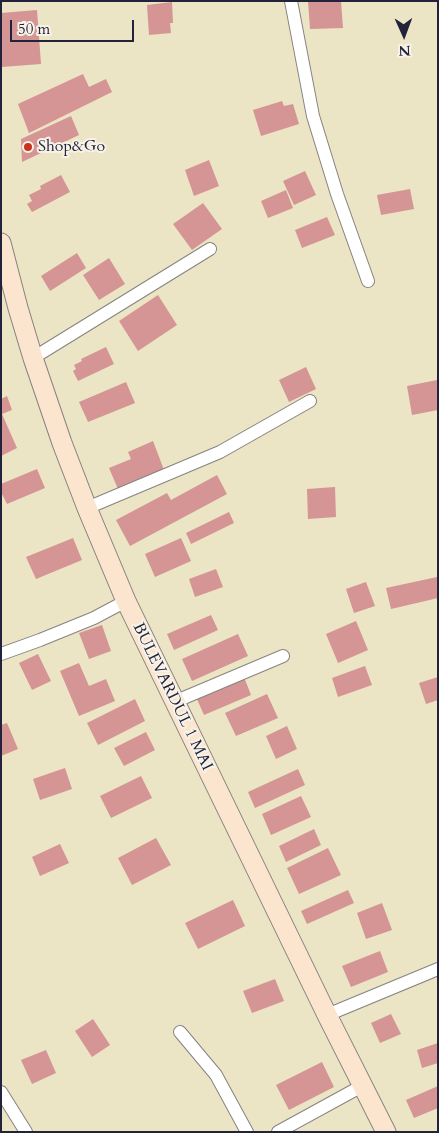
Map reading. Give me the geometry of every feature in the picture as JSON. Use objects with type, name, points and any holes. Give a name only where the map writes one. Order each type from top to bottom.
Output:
[{"type":"main road","name":"BULEVARDUL 1 MAI","points":[[1,244],[33,358],[62,442],[86,508],[126,601],[326,1015],[386,1132]]},
{"type":"street","points":[[292,1],[313,116],[337,194],[368,281]]},
{"type":"street","points":[[33,358],[210,249]]},
{"type":"street","points":[[86,508],[220,452],[310,401]]},
{"type":"street","points":[[1,654],[94,618],[126,601]]},
{"type":"street","points":[[174,702],[282,656]]},
{"type":"street","points":[[326,1015],[438,968]]},
{"type":"street","points":[[180,1032],[216,1076],[247,1132]]},
{"type":"street","points":[[278,1132],[362,1086]]},
{"type":"street","points":[[1,1092],[26,1132]]},
{"type":"building","points":[[308,1],[341,1],[343,28],[310,29]]},
{"type":"building","points":[[172,2],[173,23],[170,23],[171,33],[149,35],[147,5]]},
{"type":"building","points":[[37,10],[41,64],[2,67],[1,13]]},
{"type":"building","points":[[83,74],[89,87],[106,79],[112,92],[29,133],[18,104]]},
{"type":"building","points":[[282,101],[284,106],[293,104],[299,124],[261,136],[253,110]]},
{"type":"building","points":[[71,116],[79,135],[22,162],[21,139]]},
{"type":"building","points":[[209,160],[219,186],[194,196],[185,170]]},
{"type":"building","points":[[305,171],[316,195],[294,205],[283,181]]},
{"type":"building","points":[[61,175],[70,192],[32,212],[27,204],[32,201],[29,195],[41,189],[40,186]]},
{"type":"building","points":[[410,189],[414,209],[381,215],[377,195]]},
{"type":"building","points":[[286,190],[293,208],[268,218],[261,201]]},
{"type":"building","points":[[203,203],[222,229],[192,250],[173,224]]},
{"type":"building","points":[[327,217],[335,235],[302,248],[295,230]]},
{"type":"building","points":[[77,253],[86,268],[50,291],[41,276]]},
{"type":"building","points":[[109,258],[125,284],[99,300],[83,275]]},
{"type":"building","points":[[158,295],[177,325],[138,351],[119,321]]},
{"type":"building","points":[[106,347],[114,364],[78,381],[73,371],[76,369],[74,365],[82,361],[81,359]]},
{"type":"building","points":[[306,367],[316,389],[289,402],[279,380]]},
{"type":"building","points":[[437,380],[438,410],[412,415],[407,386]]},
{"type":"building","points":[[126,382],[135,403],[88,422],[79,402]]},
{"type":"building","points":[[7,396],[12,410],[2,414],[17,448],[1,456],[1,399]]},
{"type":"building","points":[[153,441],[164,470],[118,489],[109,468],[131,459],[128,452]]},
{"type":"building","points":[[37,469],[45,488],[7,504],[1,492],[1,484]]},
{"type":"building","points":[[217,475],[227,494],[130,546],[116,520],[167,493],[171,500]]},
{"type":"building","points":[[335,487],[336,517],[308,519],[307,489]]},
{"type":"building","points":[[229,512],[234,523],[191,544],[186,533]]},
{"type":"building","points":[[73,538],[82,560],[36,579],[26,557]]},
{"type":"building","points":[[181,538],[191,561],[155,577],[145,554]]},
{"type":"building","points":[[216,569],[223,587],[195,597],[189,579]]},
{"type":"building","points":[[437,577],[438,598],[391,609],[386,588]]},
{"type":"building","points":[[366,582],[375,606],[354,613],[346,589]]},
{"type":"building","points":[[211,615],[218,630],[174,650],[167,634]]},
{"type":"building","points":[[356,621],[368,650],[338,663],[326,634]]},
{"type":"building","points":[[102,625],[111,651],[89,659],[79,633]]},
{"type":"building","points":[[238,634],[248,656],[192,681],[182,659]]},
{"type":"building","points":[[38,654],[51,681],[32,690],[19,663]]},
{"type":"building","points":[[79,663],[89,686],[106,679],[115,701],[79,716],[60,671]]},
{"type":"building","points":[[365,666],[372,685],[338,697],[332,678]]},
{"type":"building","points":[[244,677],[251,695],[204,715],[196,697]]},
{"type":"building","points":[[438,677],[438,700],[426,704],[419,683]]},
{"type":"building","points":[[267,694],[278,718],[236,736],[225,713]]},
{"type":"building","points":[[135,699],[145,721],[98,745],[87,723]]},
{"type":"building","points":[[7,723],[18,749],[1,756],[1,725]]},
{"type":"building","points":[[287,726],[297,749],[276,759],[266,736]]},
{"type":"building","points":[[146,732],[155,750],[124,766],[114,748]]},
{"type":"building","points":[[65,768],[72,789],[40,800],[33,779]]},
{"type":"building","points":[[298,769],[305,785],[255,808],[248,792]]},
{"type":"building","points":[[141,776],[152,798],[111,818],[100,796]]},
{"type":"building","points":[[301,796],[311,817],[271,835],[262,814]]},
{"type":"building","points":[[314,829],[321,845],[286,862],[279,846]]},
{"type":"building","points":[[156,838],[171,865],[132,885],[118,858]]},
{"type":"building","points":[[60,844],[69,863],[40,876],[32,857]]},
{"type":"building","points":[[328,848],[341,875],[299,894],[287,868]]},
{"type":"building","points":[[348,890],[354,903],[307,924],[301,911]]},
{"type":"building","points":[[233,900],[245,926],[198,949],[185,923]]},
{"type":"building","points":[[382,903],[392,930],[366,939],[357,913]]},
{"type":"building","points":[[380,951],[388,972],[351,987],[342,966]]},
{"type":"building","points":[[275,979],[284,1001],[252,1013],[243,991]]},
{"type":"building","points":[[391,1014],[401,1034],[380,1043],[371,1023]]},
{"type":"building","points":[[93,1019],[110,1045],[92,1057],[75,1031]]},
{"type":"building","points":[[438,1043],[438,1063],[422,1068],[417,1050]]},
{"type":"building","points":[[46,1050],[56,1073],[32,1084],[21,1060]]},
{"type":"building","points":[[322,1062],[334,1087],[289,1110],[276,1085]]},
{"type":"building","points":[[438,1086],[438,1108],[414,1118],[406,1100]]},
{"type":"place","name":"Shop&Go","points":[[28,147]]}]
